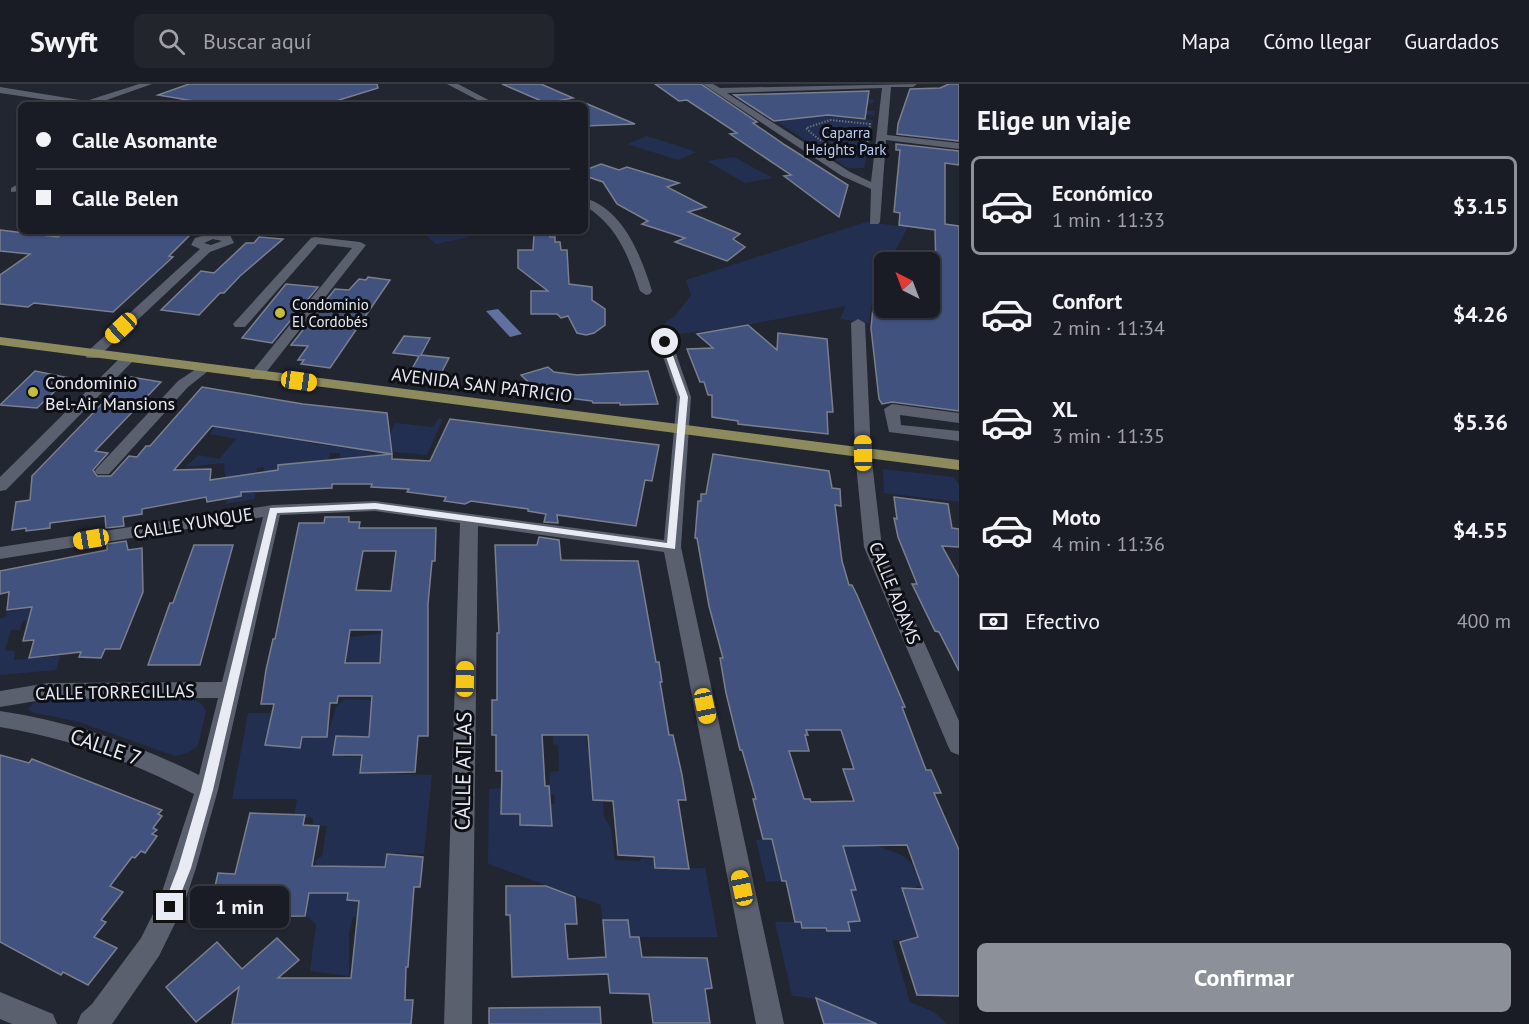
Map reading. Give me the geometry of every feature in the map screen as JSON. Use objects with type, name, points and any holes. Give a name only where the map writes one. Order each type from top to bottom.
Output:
[{"type":"main road","name":"AVENIDA SAN PATRICIO","points":[[0,341],[92,355],[959,465]]},
{"type":"street","points":[[98,102],[148,84]]},
{"type":"street","points":[[451,84],[488,102]]},
{"type":"street","points":[[707,84],[846,174],[875,187]]},
{"type":"street","points":[[874,222],[875,187],[883,137],[887,84]]},
{"type":"street","points":[[718,91],[913,84]]},
{"type":"street","points":[[0,90],[79,102]]},
{"type":"street","points":[[0,97],[11,92]]},
{"type":"street","points":[[883,137],[959,146]]},
{"type":"street","points":[[588,203],[612,219],[628,242],[646,291]]},
{"type":"street","points":[[240,324],[315,240],[360,244],[256,376]]},
{"type":"street","points":[[92,355],[207,249]]},
{"type":"street","name":"CALLE ADAMS","points":[[858,323],[863,453],[873,547],[959,746]]},
{"type":"street","points":[[667,347],[684,397],[672,547],[770,1024]]},
{"type":"street","points":[[0,486],[127,359]]},
{"type":"street","points":[[103,471],[183,384],[202,369]]},
{"type":"street","points":[[862,405],[959,418]]},
{"type":"street","points":[[892,409],[894,429],[959,436]]},
{"type":"street","name":"CALLE YUNQUE","points":[[0,553],[273,510],[375,506],[672,547]]},
{"type":"street","points":[[102,1021],[150,947],[170,907],[184,868],[207,790],[273,510]]},
{"type":"street","name":"CALLE ATLAS","points":[[458,1024],[469,519]]},
{"type":"street","name":"CALLE TORRECILLAS","points":[[0,699],[48,691],[230,690]]},
{"type":"street","name":"CALLE 7","points":[[0,719],[33,724],[97,744],[165,768],[207,790]]},
{"type":"street","points":[[0,1005],[43,1024]]},
{"type":"path","points":[[830,120],[860,121],[871,125],[864,154],[830,148],[810,132],[806,128],[830,120]]},
{"type":"green space","name":"Caparra Heights Park","points":[[872,99],[874,101],[871,104],[836,108],[875,111],[874,116],[841,110],[847,118],[873,120],[864,168],[847,168],[778,122],[803,118],[849,100]]},
{"type":"green space","points":[[647,136],[697,152],[678,160],[627,144]]},
{"type":"green space","points":[[734,157],[773,178],[745,183],[707,161]]},
{"type":"green space","points":[[866,222],[908,227],[894,252],[874,252],[874,295],[869,323],[840,319],[846,306],[736,327],[664,336],[665,322],[675,316],[691,295],[686,280]]},
{"type":"green space","points":[[424,234],[465,234],[469,237],[436,244]]},
{"type":"green space","points":[[438,419],[443,419],[427,455],[383,451],[395,423],[433,427]]},
{"type":"green space","points":[[215,427],[330,446],[369,441],[364,452],[385,454],[385,456],[339,463],[340,453],[330,453],[327,468],[263,473],[264,467],[257,468],[255,499],[225,504],[228,498],[241,497],[239,476],[225,477],[224,463],[185,467],[199,455],[219,459],[236,439],[210,434]]},
{"type":"green space","points":[[883,469],[954,477],[959,485],[959,502],[884,493]]},
{"type":"green space","points":[[56,604],[41,619],[23,621],[20,630],[11,630],[5,650],[15,651],[14,660],[60,656],[56,670],[0,675],[0,618],[6,617],[7,612]]},
{"type":"green space","points":[[382,634],[386,662],[348,663],[346,654],[349,637]]},
{"type":"green space","points":[[74,699],[192,699],[202,704],[206,711],[198,746],[187,753],[175,756],[79,722],[32,712],[28,709],[35,702]]},
{"type":"green space","points":[[344,699],[372,700],[368,736],[344,737],[344,757],[361,756],[359,773],[432,775],[424,854],[387,853],[384,866],[343,867],[339,893],[347,894],[346,900],[409,905],[408,914],[353,917],[349,933],[349,976],[310,971],[316,924],[306,915],[316,860],[322,856],[327,826],[313,825],[313,818],[294,816],[297,799],[232,799],[248,713],[271,713],[267,745],[299,748],[303,738],[327,737],[336,707]]},
{"type":"green space","points":[[553,736],[586,736],[587,748],[590,749],[593,800],[603,800],[604,817],[611,828],[615,860],[652,859],[656,869],[705,868],[718,937],[630,937],[628,920],[602,919],[601,905],[488,864],[489,789],[502,788],[520,814],[551,825],[551,804],[555,804],[554,794],[549,794],[550,772],[559,771],[558,745],[553,744]]},
{"type":"green space","points":[[756,840],[869,841],[907,858],[922,886],[902,889],[913,921],[922,921],[930,942],[892,940],[910,1002],[934,1012],[947,1024],[860,1024],[848,1011],[830,1003],[792,996],[775,922],[801,922],[802,928],[850,931],[848,922],[860,921],[851,890],[856,889],[848,861],[776,857],[782,881],[766,882]]},
{"type":"shaded area","points":[[498,309],[522,334],[510,337],[486,311]]},
{"type":"building","points":[[189,84],[377,84],[378,88],[333,102],[199,102],[158,95]]},
{"type":"building","points":[[502,84],[541,84],[573,98],[544,102]]},
{"type":"building","points":[[655,84],[701,84],[757,122],[753,123],[785,145],[848,185],[839,217],[784,176],[791,175],[730,134],[737,133],[687,100],[679,101]]},
{"type":"building","points":[[949,84],[959,84],[959,141],[897,134],[898,124],[910,89],[940,88]]},
{"type":"building","points":[[869,91],[865,119],[828,115],[774,121],[734,95]]},
{"type":"building","points":[[588,104],[635,124],[588,126]]},
{"type":"building","points":[[896,144],[959,151],[959,165],[945,163],[945,224],[959,226],[959,411],[892,402],[882,404],[879,399],[871,328],[873,308],[874,318],[940,318],[940,252],[936,252],[935,230],[899,225],[900,213],[894,212],[900,150],[896,150]]},
{"type":"building","points":[[601,164],[619,170],[627,167],[679,183],[667,187],[706,207],[688,212],[740,234],[733,239],[745,247],[727,261],[675,242],[685,238],[642,224],[648,221],[617,204],[603,182],[588,177],[588,169]]},
{"type":"building","points":[[0,230],[18,234],[58,237],[62,234],[191,234],[169,256],[173,257],[113,312],[34,303],[28,307],[0,304],[0,275],[30,254],[0,251]]},
{"type":"building","points":[[534,234],[555,237],[555,242],[560,242],[561,250],[567,250],[569,284],[592,287],[592,300],[605,309],[605,325],[594,333],[586,335],[577,333],[568,316],[561,318],[557,314],[531,314],[531,291],[548,291],[518,268],[518,250],[533,250]]},
{"type":"building","points":[[259,237],[283,239],[224,293],[220,293],[199,315],[161,310],[201,271],[214,273],[246,243],[254,243]]},
{"type":"building","points":[[368,277],[390,280],[330,368],[301,364],[304,360],[298,360],[308,346],[291,345],[335,289],[349,290],[359,279],[366,280]]},
{"type":"building","name":"Condominio El Cordobés","points":[[286,284],[318,287],[272,343],[242,338]]},
{"type":"building","points":[[748,325],[777,350],[778,333],[827,339],[833,412],[827,412],[828,434],[738,424],[738,421],[712,417],[712,395],[708,395],[704,382],[700,382],[687,349],[713,348],[697,334]]},
{"type":"building","points":[[404,336],[430,338],[421,355],[449,358],[437,381],[407,378],[419,356],[393,353]]},
{"type":"building","points":[[548,367],[554,372],[577,375],[648,371],[658,404],[620,405],[620,403],[593,403],[561,397],[561,395],[539,392],[521,375]]},
{"type":"building","name":"Condominio Bel-Air Mansions","points":[[35,371],[69,378],[37,408],[0,405]]},
{"type":"building","points":[[131,377],[161,382],[95,451],[108,453],[93,470],[97,476],[111,476],[129,456],[137,457],[146,446],[150,446],[202,387],[303,404],[387,413],[392,454],[392,459],[430,461],[450,419],[659,445],[652,481],[645,480],[636,526],[557,515],[558,523],[544,522],[546,514],[528,511],[528,509],[471,501],[465,504],[444,501],[446,497],[407,492],[409,489],[371,487],[372,484],[332,484],[332,488],[241,492],[241,496],[207,502],[206,497],[142,509],[142,514],[123,517],[124,526],[106,528],[105,516],[50,523],[50,528],[12,530],[16,502],[30,500],[32,476],[119,386],[122,387]],"holes":[[[212,426],[392,454],[278,465],[278,470],[210,480],[211,469],[174,470]]]},
{"type":"building","points":[[713,454],[829,471],[832,488],[840,489],[841,506],[835,505],[842,561],[849,585],[852,585],[857,595],[905,707],[902,707],[926,770],[931,770],[941,793],[934,793],[959,850],[959,996],[917,995],[900,942],[918,937],[902,888],[923,889],[907,845],[843,846],[856,890],[851,890],[860,921],[848,922],[850,931],[802,928],[801,922],[795,922],[786,881],[782,881],[772,839],[763,839],[753,799],[756,799],[742,750],[740,750],[726,693],[720,658],[723,658],[709,606],[697,538],[695,538],[698,501],[701,501],[701,494],[706,494]],"holes":[[[806,730],[841,730],[854,769],[843,769],[854,801],[811,802],[810,799],[804,799],[789,751],[809,751]]]},
{"type":"building","points":[[894,497],[948,504],[952,528],[959,529],[959,547],[942,546],[959,577],[959,671],[939,632],[935,631],[912,584],[917,584],[898,537],[894,518],[897,519]]},
{"type":"building","points":[[325,517],[349,517],[349,522],[360,522],[359,528],[436,528],[435,561],[432,561],[428,604],[428,736],[418,736],[415,772],[360,773],[362,755],[333,755],[336,736],[369,737],[372,696],[338,696],[337,703],[330,703],[327,737],[302,737],[300,748],[265,745],[274,704],[261,704],[266,670],[273,639],[275,639],[299,523],[324,523]],"holes":[[[363,551],[396,551],[391,591],[356,590]],[[350,630],[382,630],[380,663],[345,663]]]},
{"type":"building","points":[[539,537],[559,540],[561,560],[638,561],[656,662],[659,662],[669,735],[673,735],[682,775],[686,800],[678,800],[689,869],[655,868],[654,857],[618,855],[613,801],[593,800],[588,735],[542,735],[545,786],[549,786],[552,826],[520,825],[520,814],[501,814],[502,771],[496,771],[496,735],[492,735],[492,700],[497,700],[497,633],[499,633],[495,545],[537,545]]},
{"type":"building","points":[[126,541],[128,550],[142,548],[143,592],[120,649],[105,649],[101,658],[79,657],[81,652],[29,658],[34,640],[23,641],[32,607],[7,610],[9,592],[0,594],[0,571],[107,550],[107,544]]},
{"type":"building","points":[[194,545],[233,545],[200,665],[148,665],[170,603],[173,603]]},
{"type":"building","points":[[0,755],[29,763],[32,759],[162,810],[158,814],[162,816],[153,828],[157,830],[152,834],[157,836],[145,853],[141,851],[135,858],[132,857],[110,886],[123,892],[101,920],[106,922],[94,937],[117,948],[88,985],[63,972],[61,975],[0,942]]},
{"type":"building","points":[[250,813],[305,815],[303,825],[319,826],[312,866],[385,867],[387,854],[423,857],[420,887],[414,887],[408,967],[406,967],[405,1000],[413,1000],[411,1024],[232,1024],[239,987],[196,1022],[166,987],[217,942],[242,969],[277,938],[299,960],[278,978],[351,978],[359,901],[347,900],[348,893],[309,893],[305,916],[213,917],[217,900],[212,900],[218,873],[235,874]]},
{"type":"building","points":[[506,886],[546,886],[575,897],[577,924],[565,924],[568,959],[606,957],[603,920],[628,920],[630,937],[639,937],[642,957],[707,958],[712,988],[705,989],[710,1023],[653,1023],[649,994],[610,993],[608,974],[512,977],[510,915],[506,915]]},
{"type":"building","points":[[816,998],[877,1024],[824,1024]]},
{"type":"building","points":[[600,1007],[601,1024],[489,1024],[489,1008]]},
{"type":"place","name":"Condominio El Cordobés","points":[[280,313]]},
{"type":"place","name":"Condominio Bel-Air Mansions","points":[[33,392]]},
{"type":"route","points":[[170,907],[207,790],[273,510],[375,506],[672,547],[684,397],[665,342]]}]
